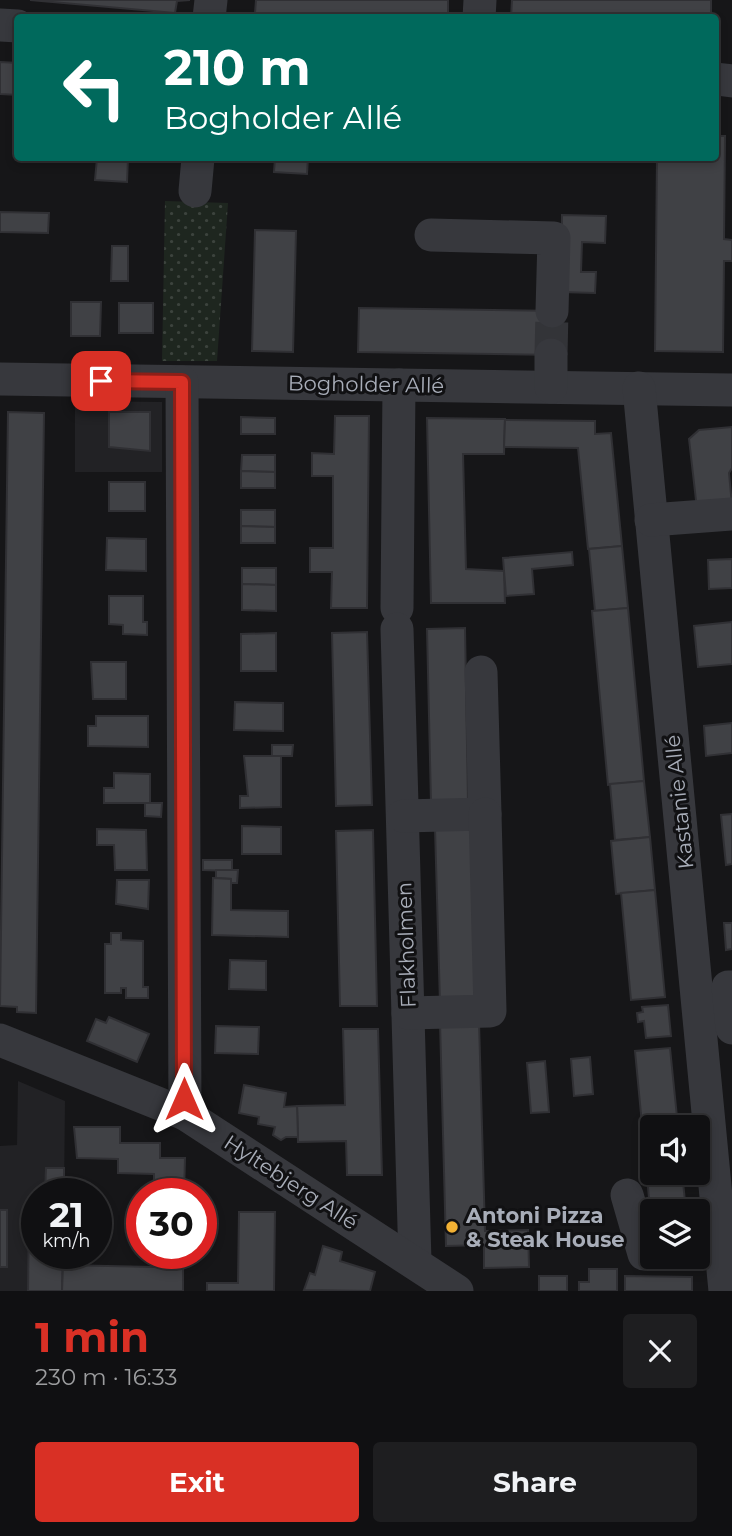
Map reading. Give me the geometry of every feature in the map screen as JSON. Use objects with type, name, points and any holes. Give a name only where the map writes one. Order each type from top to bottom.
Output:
[{"type":"street","points":[[195,191],[198,161]]},
{"type":"street","points":[[431,235],[554,238],[552,311]]},
{"type":"street","name":"Bogholder Allé","points":[[0,379],[398,385],[551,371],[639,388],[732,390]]},
{"type":"street","points":[[182,382],[185,1114]]},
{"type":"street","name":"Flakholmen","points":[[398,385],[397,618],[415,1262]]},
{"type":"street","name":"Kastanie Allé","points":[[639,388],[651,520],[720,1112],[717,1231],[724,1291]]},
{"type":"street","points":[[651,520],[732,514]]},
{"type":"street","points":[[408,1013],[490,1011],[481,672]]},
{"type":"street","points":[[403,816],[485,814]]},
{"type":"street","points":[[732,987],[728,987],[732,1028]]},
{"type":"street","name":"Hyltebjerg Allé","points":[[0,1040],[185,1114],[457,1291]]},
{"type":"street","points":[[628,1195],[640,1239]]},
{"type":"shaded area","points":[[165,201],[228,203],[217,361],[162,361]]},
{"type":"shaded area","points":[[75,401],[162,402],[162,472],[75,472]]},
{"type":"shaded area","points":[[18,1081],[65,1101],[64,1178],[21,1178],[21,1269],[63,1269],[62,1291],[0,1291],[0,1146],[17,1145]]},
{"type":"building","points":[[30,0],[190,0],[177,1],[175,13]]},
{"type":"building","points":[[256,0],[448,0],[448,14],[255,13]]},
{"type":"building","points":[[512,0],[711,0],[711,14],[511,14]]},
{"type":"building","points":[[0,62],[14,63],[14,95],[0,94]]},
{"type":"building","points":[[719,136],[725,136],[724,239],[732,240],[732,261],[724,261],[723,352],[655,351],[657,161],[719,161]]},
{"type":"building","points":[[97,161],[128,161],[127,182],[95,180]]},
{"type":"building","points":[[275,161],[308,161],[307,174],[274,172]]},
{"type":"building","points":[[0,212],[49,213],[48,233],[0,232]]},
{"type":"building","points":[[562,215],[606,216],[605,243],[582,242],[581,272],[596,272],[595,293],[561,292]]},
{"type":"building","points":[[255,230],[296,231],[293,352],[252,351]]},
{"type":"building","points":[[112,246],[128,246],[128,281],[111,281]]},
{"type":"building","points":[[71,302],[101,302],[100,336],[71,336]]},
{"type":"building","points":[[119,303],[153,303],[153,333],[119,333]]},
{"type":"building","points":[[359,308],[560,311],[559,355],[358,352]]},
{"type":"building","points":[[8,412],[44,413],[36,1013],[17,1012],[17,1007],[0,1006]]},
{"type":"building","points":[[109,412],[150,412],[150,451],[109,447]]},
{"type":"building","points":[[335,416],[369,416],[367,608],[331,608],[332,572],[310,572],[310,548],[333,548],[333,476],[312,476],[312,453],[334,454]]},
{"type":"building","points":[[241,417],[275,418],[275,434],[241,434]]},
{"type":"building","points":[[427,418],[505,419],[504,454],[463,454],[466,569],[504,571],[505,603],[431,603]]},
{"type":"building","points":[[505,420],[595,421],[595,434],[611,433],[622,546],[588,549],[578,448],[504,447]]},
{"type":"building","points":[[732,427],[732,468],[729,473],[732,505],[697,509],[689,439],[699,430]]},
{"type":"building","points":[[242,455],[275,455],[275,472],[241,471]]},
{"type":"building","points":[[241,471],[275,472],[275,488],[241,488]]},
{"type":"building","points":[[109,482],[145,482],[145,511],[109,511]]},
{"type":"building","points":[[241,510],[275,510],[275,527],[241,526]]},
{"type":"building","points":[[241,526],[275,527],[275,543],[241,543]]},
{"type":"building","points":[[107,538],[146,539],[146,571],[106,570]]},
{"type":"building","points":[[622,546],[628,608],[595,611],[589,549]]},
{"type":"building","points":[[572,552],[573,565],[532,569],[534,594],[506,596],[503,558]]},
{"type":"building","points":[[732,559],[732,588],[709,589],[708,560]]},
{"type":"building","points":[[242,568],[276,568],[276,585],[242,584]]},
{"type":"building","points":[[242,584],[276,585],[276,611],[242,610]]},
{"type":"building","points":[[109,596],[143,596],[143,622],[147,622],[147,635],[123,634],[123,625],[109,624]]},
{"type":"building","points":[[628,608],[644,781],[608,785],[592,611]]},
{"type":"building","points":[[732,622],[732,664],[698,667],[694,626]]},
{"type":"building","points":[[465,628],[468,802],[431,803],[427,629]]},
{"type":"building","points":[[367,632],[372,805],[336,806],[332,633]]},
{"type":"building","points":[[276,633],[276,671],[241,671],[241,634]]},
{"type":"building","points":[[91,662],[126,662],[126,699],[93,699]]},
{"type":"building","points":[[235,702],[283,703],[283,731],[234,730]]},
{"type":"building","points":[[96,716],[148,716],[148,747],[88,746],[88,726],[96,726]]},
{"type":"building","points":[[732,723],[732,753],[706,756],[704,726]]},
{"type":"building","points":[[272,745],[293,745],[292,756],[272,756]]},
{"type":"building","points":[[244,756],[281,756],[281,807],[240,808],[240,796],[248,796]]},
{"type":"building","points":[[114,773],[150,774],[150,803],[104,803],[104,788],[114,788]]},
{"type":"building","points":[[644,781],[650,837],[615,840],[610,784]]},
{"type":"building","points":[[145,803],[162,803],[161,817],[145,816]]},
{"type":"building","points":[[732,814],[732,864],[726,865],[721,815]]},
{"type":"building","points":[[242,826],[281,827],[281,854],[242,854]]},
{"type":"building","points":[[472,826],[478,1002],[440,1003],[435,828]]},
{"type":"building","points":[[97,829],[146,830],[147,870],[115,870],[114,845],[97,845]]},
{"type":"building","points":[[373,830],[377,1006],[340,1006],[336,831]]},
{"type":"building","points":[[650,837],[655,890],[616,894],[611,841]]},
{"type":"building","points":[[203,860],[232,860],[232,871],[203,870]]},
{"type":"building","points":[[216,870],[238,870],[237,883],[231,883],[231,879],[216,878]]},
{"type":"building","points":[[213,878],[231,879],[231,910],[288,911],[288,937],[212,935]]},
{"type":"building","points":[[117,880],[149,880],[148,909],[116,904]]},
{"type":"building","points":[[655,890],[665,997],[631,1000],[621,893]]},
{"type":"building","points":[[724,923],[732,923],[732,949],[726,950]]},
{"type":"building","points":[[111,933],[121,933],[121,940],[143,941],[143,987],[148,987],[148,998],[126,998],[126,988],[121,988],[121,993],[105,993],[105,944],[111,944]]},
{"type":"building","points":[[230,960],[266,961],[266,990],[229,989]]},
{"type":"building","points":[[668,1005],[671,1036],[646,1038],[644,1021],[638,1022],[637,1013],[643,1012],[642,1007]]},
{"type":"building","points":[[109,1017],[149,1034],[137,1062],[87,1041],[96,1019],[106,1023]]},
{"type":"building","points":[[440,1022],[479,1022],[485,1231],[528,1230],[529,1267],[484,1268],[484,1245],[446,1246]]},
{"type":"building","points":[[216,1026],[259,1027],[258,1054],[215,1053]]},
{"type":"building","points":[[343,1029],[378,1029],[382,1175],[347,1175],[346,1141],[298,1142],[297,1106],[345,1105]]},
{"type":"building","points":[[670,1048],[677,1115],[641,1115],[635,1051]]},
{"type":"building","points":[[590,1057],[593,1094],[574,1096],[571,1059]]},
{"type":"building","points":[[545,1061],[549,1112],[531,1113],[527,1063]]},
{"type":"building","points":[[244,1085],[286,1093],[284,1107],[297,1106],[298,1137],[281,1140],[273,1135],[275,1127],[258,1124],[259,1117],[239,1113]]},
{"type":"building","points":[[74,1127],[120,1127],[120,1143],[160,1143],[160,1158],[185,1158],[184,1178],[154,1178],[154,1174],[118,1173],[118,1159],[77,1158]]},
{"type":"building","points":[[46,1168],[64,1168],[64,1178],[46,1178]]},
{"type":"building","points":[[648,1185],[683,1185],[685,1199],[649,1199]]},
{"type":"building","points":[[0,1210],[7,1210],[7,1267],[0,1267]]},
{"type":"building","points":[[239,1212],[275,1212],[274,1291],[207,1291],[207,1283],[238,1283]]},
{"type":"building","points":[[323,1246],[342,1252],[340,1261],[375,1272],[370,1291],[304,1290],[310,1273],[315,1275]]},
{"type":"building","points":[[112,1266],[126,1266],[126,1269],[183,1269],[183,1291],[62,1291],[63,1269],[112,1269]]},
{"type":"building","points":[[28,1269],[63,1269],[62,1291],[28,1291]]},
{"type":"building","points":[[589,1269],[617,1269],[617,1291],[579,1291],[579,1282],[589,1282]]},
{"type":"building","points":[[539,1276],[567,1276],[567,1291],[539,1291]]},
{"type":"building","points":[[625,1276],[692,1277],[692,1291],[625,1291]]},
{"type":"tunnel","points":[[551,355],[552,311]]},
{"type":"place","name":"Antoni Pizza & Steak House","points":[[452,1227]]},
{"type":"route","points":[[101,381],[182,382],[184,1099]]}]
